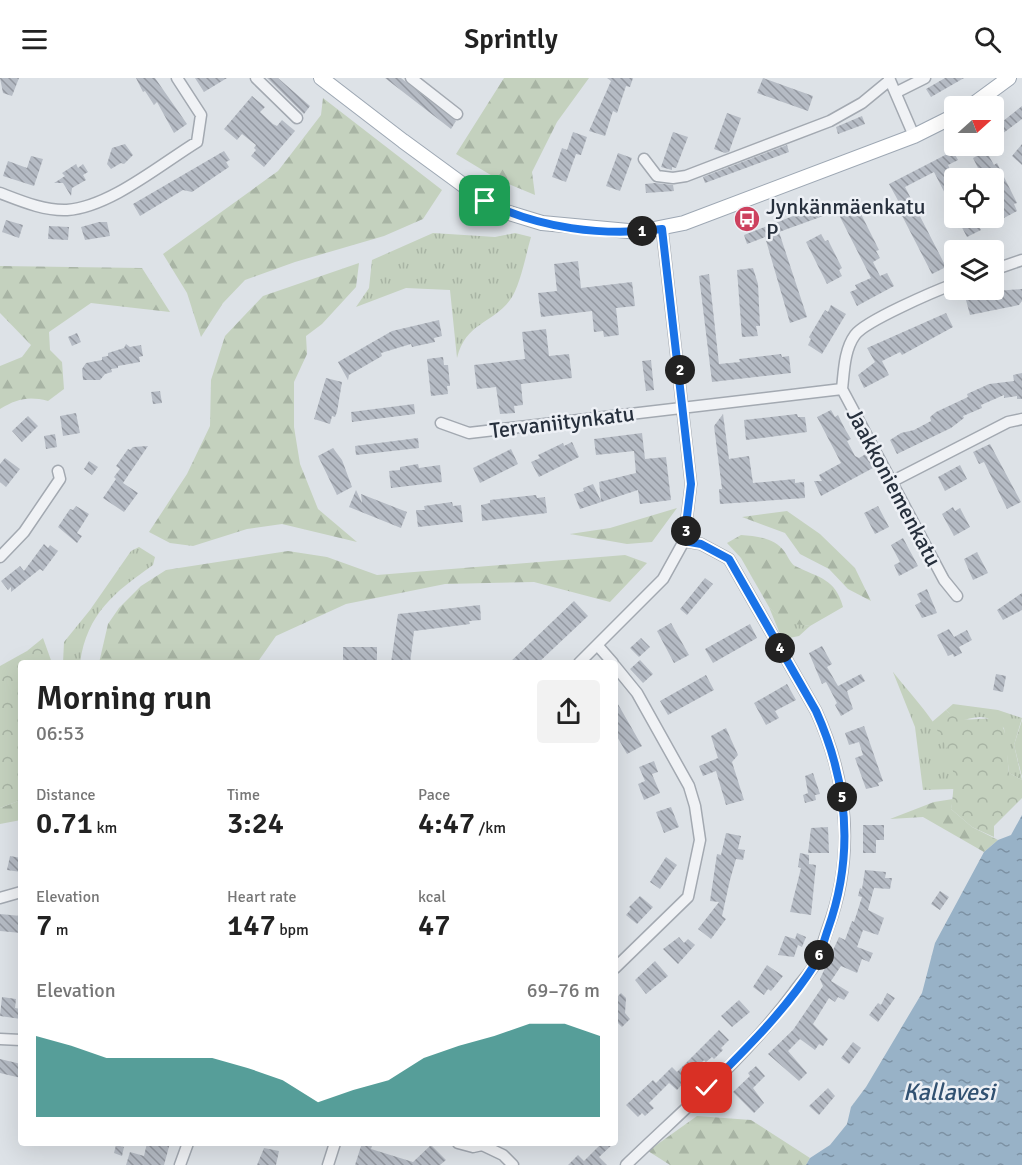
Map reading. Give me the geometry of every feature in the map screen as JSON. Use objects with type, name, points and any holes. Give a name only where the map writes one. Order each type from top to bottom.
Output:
[{"type":"main road","points":[[321,78],[485,201],[506,212],[542,223],[578,228],[639,232],[684,224],[914,136],[944,121]]},
{"type":"main road","points":[[985,96],[1009,78]]},
{"type":"street","points":[[0,193],[36,207],[67,210],[105,200],[197,142],[201,115],[177,78]]},
{"type":"street","points":[[256,78],[297,118]]},
{"type":"street","points":[[411,78],[457,114]]},
{"type":"street","points":[[897,92],[926,78]]},
{"type":"street","points":[[644,159],[657,176],[673,178],[686,176],[830,121],[862,103],[889,79],[897,92],[914,136]]},
{"type":"street","points":[[582,660],[663,579],[684,541],[691,484],[662,229]]},
{"type":"street","points":[[1004,266],[1022,260]]},
{"type":"street","points":[[842,389],[845,359],[855,334],[920,297],[944,288]]},
{"type":"street","name":"Jaakkoniemenkatu","points":[[683,408],[842,389],[944,580],[957,596]]},
{"type":"street","name":"Tervaniitynkatu","points":[[441,423],[469,432],[683,408]]},
{"type":"street","points":[[893,481],[1008,422],[1022,419]]},
{"type":"street","points":[[0,557],[24,532],[60,479],[58,471]]},
{"type":"street","points":[[626,1165],[765,1031],[816,962],[832,919],[845,852],[845,814],[838,774],[827,735],[816,711],[729,559],[701,544],[684,541]]},
{"type":"street","points":[[598,646],[610,660]]},
{"type":"street","points":[[618,669],[637,693],[689,786],[695,806],[700,840],[688,897],[618,965]]},
{"type":"street","points":[[0,898],[18,893]]},
{"type":"street","points":[[0,1039],[18,1040]]},
{"type":"street","points":[[180,1165],[187,1146]]},
{"type":"street","points":[[328,1165],[334,1146]]},
{"type":"street","points":[[486,1146],[503,1155],[513,1165]]},
{"type":"green space","points":[[504,78],[589,78],[557,122],[532,172],[535,195],[499,180],[456,154]]},
{"type":"green space","points":[[323,98],[442,190],[423,219],[384,236],[295,262],[245,280],[223,303],[201,337],[187,293],[163,254],[278,171],[321,115]]},
{"type":"green space","points":[[433,233],[495,237],[515,233],[531,237],[514,294],[503,308],[466,337],[457,358],[450,290],[406,288],[356,307],[369,288],[372,260]]},
{"type":"green space","points":[[359,263],[356,287],[322,324],[306,336],[307,354],[294,382],[294,427],[300,464],[318,509],[357,542],[282,524],[247,529],[193,546],[170,543],[149,532],[187,474],[210,426],[211,380],[225,336],[263,296]]},
{"type":"green space","points":[[0,266],[142,268],[170,312],[91,303],[49,332],[50,350],[62,362],[64,389],[48,401],[23,399],[0,409],[0,366],[22,357],[31,345],[0,313]]},
{"type":"green space","points":[[677,508],[652,542],[627,544],[570,534],[610,528]]},
{"type":"green space","points":[[787,511],[820,534],[855,568],[871,601],[848,589],[829,569],[800,554],[785,533],[742,517]]},
{"type":"green space","points":[[741,535],[759,537],[776,543],[793,565],[831,584],[840,597],[843,607],[810,626],[785,623],[769,607],[741,558],[727,543]]},
{"type":"green space","points":[[139,547],[155,557],[153,565],[105,605],[89,630],[81,660],[63,660],[64,642],[90,610],[131,551]]},
{"type":"green space","points":[[288,551],[327,557],[377,575],[625,555],[647,563],[610,602],[534,582],[445,584],[346,604],[276,636],[259,660],[100,660],[108,624],[119,608],[141,586],[166,570]]},
{"type":"green space","points":[[769,607],[785,622],[810,626],[799,636],[789,638],[780,634]]},
{"type":"green space","points":[[43,638],[51,660],[18,660],[18,801],[0,808],[0,666],[27,651]]},
{"type":"green space","points":[[893,672],[925,711],[944,740],[951,756],[954,789],[923,790],[915,727]]},
{"type":"green space","points":[[953,704],[998,710],[1022,718],[1014,745],[1022,780],[1009,773],[1004,728],[987,718],[957,719],[946,710]]},
{"type":"green space","points":[[946,710],[962,719],[994,719],[1004,730],[1009,773],[1022,780],[1022,798],[994,826],[994,837],[972,827],[951,809],[954,784],[952,763],[945,744],[932,722]]},
{"type":"green space","points":[[1022,720],[1022,777],[1014,745]]},
{"type":"green space","points":[[953,799],[951,809],[972,827],[998,840],[984,852],[923,817],[890,819],[934,802]]},
{"type":"green space","points":[[18,801],[18,821],[0,824],[0,808]]},
{"type":"green space","points":[[697,1116],[751,1120],[810,1158],[806,1165],[670,1165],[648,1151]]},
{"type":"water","name":"Kallavesi","points":[[1022,815],[1022,1165],[806,1165],[810,1158],[830,1145],[847,1124],[851,1107],[866,1087],[922,993],[935,943],[984,852],[998,840],[1011,835]]},
{"type":"building","points":[[0,78],[19,78],[12,96],[3,93]]},
{"type":"building","points":[[136,78],[155,78],[187,124],[174,133],[157,102],[154,105],[145,91],[143,92]]},
{"type":"building","points":[[195,78],[227,78],[204,92]]},
{"type":"building","points":[[267,78],[278,78],[310,106],[304,114]]},
{"type":"building","points":[[385,78],[401,78],[456,121],[451,129]]},
{"type":"building","points":[[607,78],[633,78],[630,87],[626,86],[617,113],[613,111],[605,136],[589,131],[611,81]]},
{"type":"building","points":[[763,78],[813,96],[808,111],[757,93]]},
{"type":"building","points":[[945,78],[964,78],[931,97],[926,89]]},
{"type":"building","points":[[252,96],[265,107],[260,112],[273,124],[277,126],[282,120],[295,131],[264,167],[251,156],[256,150],[254,148],[256,145],[242,134],[237,140],[224,129]]},
{"type":"building","points":[[1022,106],[1022,119],[1004,132],[1004,120]]},
{"type":"building","points":[[727,113],[741,118],[729,152],[725,153],[714,149]]},
{"type":"building","points":[[862,116],[865,124],[838,134],[836,127]]},
{"type":"building","points":[[573,132],[587,137],[581,155],[576,154],[566,182],[552,177],[562,148],[567,150]]},
{"type":"building","points":[[673,132],[688,137],[676,168],[672,167],[672,170],[661,167]]},
{"type":"building","points":[[125,144],[133,155],[124,164],[121,163],[111,169],[107,164],[112,148]]},
{"type":"building","points":[[1022,144],[1022,165],[1012,156]]},
{"type":"building","points":[[787,145],[789,152],[705,183],[703,177]]},
{"type":"building","points":[[224,151],[230,160],[226,162],[229,167],[192,192],[183,190],[140,216],[133,204]]},
{"type":"building","points":[[618,153],[632,158],[620,191],[606,186]]},
{"type":"building","points":[[31,156],[43,159],[34,186],[3,176],[8,161],[27,168]]},
{"type":"building","points":[[944,156],[956,156],[958,160],[948,165],[949,168],[944,168],[944,192],[934,172],[905,187],[944,263],[944,268],[932,274],[897,206],[900,204],[889,184]]},
{"type":"building","points":[[989,156],[994,165],[997,163],[1000,168],[978,168],[973,158]]},
{"type":"building","points":[[76,164],[78,168],[83,164],[88,172],[83,175],[86,180],[72,188],[71,196],[63,183],[54,183],[65,176],[62,173]]},
{"type":"building","points":[[1004,177],[1017,203],[1014,204],[1017,211],[1004,218]]},
{"type":"building","points":[[645,184],[673,185],[674,191],[646,193]]},
{"type":"building","points":[[822,205],[826,215],[779,232],[807,317],[790,323],[765,237],[747,244],[744,235]]},
{"type":"building","points":[[854,207],[857,214],[860,212],[879,250],[876,251],[880,258],[873,262],[880,276],[887,273],[894,286],[857,306],[850,292],[857,289],[855,285],[871,278],[839,215]]},
{"type":"building","points":[[6,220],[23,225],[19,238],[2,232]]},
{"type":"building","points":[[107,222],[110,236],[85,240],[81,227]]},
{"type":"building","points":[[49,226],[69,227],[68,240],[48,239]]},
{"type":"building","points":[[962,228],[980,228],[981,230],[967,237]]},
{"type":"building","points":[[821,234],[825,241],[828,240],[842,268],[839,270],[842,276],[827,284],[806,242]]},
{"type":"building","points":[[578,261],[581,288],[632,282],[635,306],[616,308],[619,335],[604,337],[603,331],[594,332],[592,311],[541,317],[538,293],[557,291],[554,264]]},
{"type":"building","points":[[753,268],[758,284],[760,326],[756,326],[758,336],[742,337],[737,270]]},
{"type":"building","points":[[709,274],[719,364],[781,354],[782,357],[789,356],[791,373],[712,382],[699,276]]},
{"type":"building","points":[[1022,289],[1022,301],[1019,305],[970,315],[966,300],[1004,300],[1004,290]]},
{"type":"building","points":[[831,305],[846,314],[822,354],[808,345],[811,339],[809,337],[825,310],[828,312]]},
{"type":"building","points":[[946,313],[953,327],[902,355],[900,352],[882,361],[889,375],[864,388],[858,375],[875,362],[867,348]]},
{"type":"building","points":[[439,320],[442,336],[434,338],[435,342],[412,347],[411,344],[381,353],[382,356],[349,375],[348,380],[338,362],[392,331]]},
{"type":"building","points":[[546,329],[549,356],[569,354],[572,378],[521,384],[523,405],[514,406],[515,413],[500,414],[496,387],[477,389],[474,365],[525,359],[522,332]]},
{"type":"building","points":[[77,333],[81,342],[72,346],[68,337]]},
{"type":"building","points":[[126,344],[130,347],[141,345],[143,356],[139,357],[140,362],[111,369],[112,372],[105,374],[100,380],[83,380],[82,369],[86,363],[102,360],[102,357],[108,356],[108,353],[124,348]]},
{"type":"building","points":[[443,357],[444,365],[448,365],[450,386],[447,386],[448,394],[431,396],[427,359]]},
{"type":"building","points":[[651,360],[654,390],[646,391],[642,361]]},
{"type":"building","points":[[1022,373],[1022,399],[1017,399],[1017,396],[1004,398],[1004,395],[981,405],[982,408],[963,416],[964,418],[951,428],[897,454],[890,440],[931,421],[930,417],[936,412],[968,397],[967,394],[989,384],[1014,381],[1013,375]]},
{"type":"building","points":[[326,378],[342,382],[337,412],[335,417],[332,416],[330,424],[314,419]]},
{"type":"building","points":[[160,391],[162,403],[153,404],[151,392]]},
{"type":"building","points":[[414,404],[415,414],[352,422],[351,412]]},
{"type":"building","points":[[831,410],[835,417],[838,415],[851,439],[847,441],[855,456],[859,458],[866,454],[873,468],[821,496],[814,481],[822,481],[819,475],[841,463],[817,417]]},
{"type":"building","points":[[76,413],[80,433],[63,436],[60,416]]},
{"type":"building","points":[[723,414],[729,459],[749,456],[753,483],[795,479],[795,483],[804,482],[805,498],[720,504],[719,489],[722,489],[714,426]]},
{"type":"building","points":[[797,414],[798,417],[805,417],[807,432],[746,440],[744,420]]},
{"type":"building","points":[[28,416],[38,426],[22,442],[12,431]]},
{"type":"building","points":[[642,433],[645,459],[666,457],[671,500],[640,504],[638,490],[580,509],[574,494],[584,491],[583,488],[593,484],[601,501],[599,482],[636,473],[634,451],[596,455],[594,439]]},
{"type":"building","points":[[55,434],[57,447],[46,449],[44,436]]},
{"type":"building","points":[[418,438],[419,448],[356,455],[355,446]]},
{"type":"building","points":[[572,442],[579,457],[539,477],[531,462],[540,458],[538,455],[563,443],[564,446]]},
{"type":"building","points":[[990,444],[1021,502],[1007,509],[984,462],[979,464],[973,452]]},
{"type":"building","points":[[148,446],[123,483],[138,493],[124,512],[103,498],[116,479],[114,477],[120,469],[116,466],[128,449]]},
{"type":"building","points":[[333,448],[342,460],[352,487],[337,495],[318,456]]},
{"type":"building","points":[[511,449],[518,464],[480,483],[473,468]]},
{"type":"building","points":[[5,458],[20,469],[6,487],[0,482],[0,464]]},
{"type":"building","points":[[89,461],[98,467],[92,475],[84,469]]},
{"type":"building","points":[[418,464],[419,468],[440,465],[442,482],[391,488],[389,471]]},
{"type":"building","points":[[960,465],[967,479],[945,491],[938,477]]},
{"type":"building","points":[[356,490],[362,503],[361,494],[407,512],[401,528],[349,507]]},
{"type":"building","points":[[536,495],[537,498],[545,497],[547,513],[482,521],[481,505],[490,503],[490,500]]},
{"type":"building","points":[[452,502],[453,506],[461,505],[463,522],[418,527],[416,510],[425,510],[424,506]]},
{"type":"building","points":[[76,506],[89,514],[77,533],[82,536],[77,543],[58,527],[70,509],[73,510]]},
{"type":"building","points":[[878,506],[889,527],[875,534],[864,513]]},
{"type":"building","points":[[953,507],[955,511],[960,508],[970,527],[954,536],[942,514]]},
{"type":"building","points":[[903,538],[918,566],[899,576],[894,565],[900,562],[891,545]]},
{"type":"building","points":[[44,544],[58,551],[43,571],[40,569],[11,592],[11,587],[8,590],[1,581],[20,566],[24,571]]},
{"type":"building","points":[[977,552],[988,573],[973,580],[964,559]]},
{"type":"building","points":[[705,578],[713,584],[687,615],[680,609]]},
{"type":"building","points":[[927,589],[937,613],[922,618],[915,605],[921,602],[917,594]]},
{"type":"building","points":[[1022,593],[1022,610],[1003,620],[997,610]]},
{"type":"building","points":[[574,601],[588,616],[541,660],[512,660]]},
{"type":"building","points":[[480,605],[481,620],[469,621],[470,624],[414,631],[410,660],[391,660],[398,614]]},
{"type":"building","points":[[671,623],[689,655],[674,663],[657,631]]},
{"type":"building","points":[[750,624],[757,638],[713,663],[705,649]]},
{"type":"building","points":[[949,629],[954,637],[967,630],[972,640],[959,647],[962,653],[954,657],[953,654],[948,656],[937,635]]},
{"type":"building","points":[[641,638],[650,647],[639,657],[630,648]]},
{"type":"building","points":[[822,646],[832,664],[827,667],[838,686],[861,674],[865,681],[847,691],[853,709],[841,716],[826,682],[822,684],[809,653]]},
{"type":"building","points":[[343,647],[377,647],[377,660],[343,660]]},
{"type":"building","points":[[640,660],[653,674],[643,683],[630,669]]},
{"type":"building","points":[[996,674],[1006,676],[1003,692],[993,690]]},
{"type":"building","points":[[706,675],[714,690],[668,715],[660,701]]},
{"type":"building","points":[[787,684],[796,700],[775,711],[779,718],[766,725],[754,703]]},
{"type":"building","points":[[618,704],[642,746],[627,754],[618,738]]},
{"type":"building","points":[[864,726],[883,781],[878,783],[879,786],[866,789],[855,758],[863,755],[859,742],[849,745],[845,733]]},
{"type":"building","points":[[726,728],[738,755],[732,762],[744,800],[726,805],[716,771],[703,776],[699,766],[718,758],[711,736]]},
{"type":"building","points":[[654,761],[658,772],[652,774],[660,793],[644,800],[638,784],[645,781],[639,767]]},
{"type":"building","points":[[813,773],[820,794],[815,795],[816,800],[805,803],[803,795],[808,793],[805,776]]},
{"type":"building","points":[[671,807],[679,827],[664,833],[656,812]]},
{"type":"building","points":[[863,825],[884,825],[884,840],[876,840],[876,853],[863,853]]},
{"type":"building","points":[[828,827],[829,853],[808,853],[811,828]]},
{"type":"building","points":[[726,833],[741,836],[738,849],[745,850],[743,860],[736,859],[730,880],[722,916],[726,919],[711,939],[698,929],[719,902],[710,901],[717,854],[721,855]]},
{"type":"building","points":[[800,853],[809,855],[809,864],[816,865],[811,915],[790,912],[801,868],[798,867]]},
{"type":"building","points":[[10,856],[18,857],[18,872],[7,870]]},
{"type":"building","points":[[666,857],[677,865],[660,889],[650,882]]},
{"type":"building","points":[[865,870],[886,872],[885,878],[892,878],[890,889],[874,888],[868,910],[884,918],[878,935],[863,930],[857,947],[873,953],[869,962],[862,959],[857,973],[841,966],[831,981],[849,992],[844,1000],[838,997],[835,1002],[829,998],[813,1024],[828,1039],[823,1046],[819,1044],[815,1050],[800,1039],[788,1051],[807,1073],[799,1081],[768,1054],[793,1030],[823,986],[820,979],[839,937],[845,940],[852,921],[854,922],[862,897],[858,896],[860,888],[862,889]]},
{"type":"building","points":[[940,891],[949,897],[940,910],[931,904]]},
{"type":"building","points":[[640,896],[653,907],[637,924],[626,915],[631,909],[629,907]]},
{"type":"building","points":[[0,914],[18,916],[18,933],[0,931]]},
{"type":"building","points":[[797,933],[806,937],[802,947],[798,945],[794,957],[778,955],[785,936],[795,939]]},
{"type":"building","points":[[679,937],[684,943],[688,939],[695,945],[678,964],[663,949]]},
{"type":"building","points":[[655,961],[668,976],[646,994],[635,980]]},
{"type":"building","points":[[767,965],[783,976],[771,991],[768,989],[764,995],[753,987]]},
{"type":"building","points":[[621,993],[626,998],[625,1013],[630,1019],[622,1027],[618,1023],[618,996]]},
{"type":"building","points":[[887,993],[895,998],[878,1022],[869,1015],[878,1003],[881,1005]]},
{"type":"building","points":[[2,997],[16,999],[15,1008],[18,1008],[18,1019],[0,1016]]},
{"type":"building","points":[[739,1000],[750,1012],[732,1027],[721,1016]]},
{"type":"building","points":[[719,1030],[729,1040],[721,1048],[723,1050],[714,1059],[712,1057],[706,1062],[704,1060],[677,1090],[669,1083],[649,1103],[654,1108],[645,1116],[642,1113],[638,1117],[626,1105],[653,1080],[656,1083],[672,1067],[677,1072]]},
{"type":"building","points":[[853,1042],[861,1048],[849,1064],[841,1058]]},
{"type":"building","points":[[0,1059],[18,1063],[18,1077],[0,1073]]},
{"type":"building","points":[[756,1066],[765,1076],[753,1088],[764,1103],[754,1113],[733,1092],[750,1076],[748,1073]]},
{"type":"building","points":[[828,1088],[835,1096],[819,1115],[809,1106]]},
{"type":"building","points":[[116,1146],[124,1147],[122,1156],[114,1153]]},
{"type":"building","points":[[146,1146],[169,1146],[164,1165],[126,1165],[130,1152],[144,1156]]},
{"type":"building","points":[[361,1146],[372,1146],[371,1149],[413,1162],[432,1146],[446,1160],[440,1165],[355,1165]]},
{"type":"building","points":[[599,1146],[611,1146],[599,1157],[607,1165],[568,1165],[578,1155],[584,1161]]},
{"type":"building","points":[[264,1148],[279,1151],[276,1165],[257,1165]]},
{"type":"place","name":"Jynkänmäenkatu P","points":[[747,219]]},
{"type":"route","points":[[485,201],[506,212],[542,223],[639,232],[662,229],[682,382],[691,484],[684,541],[701,544],[729,559],[816,711],[827,735],[838,774],[845,814],[842,880],[832,919],[816,962],[765,1031],[707,1088]]}]
